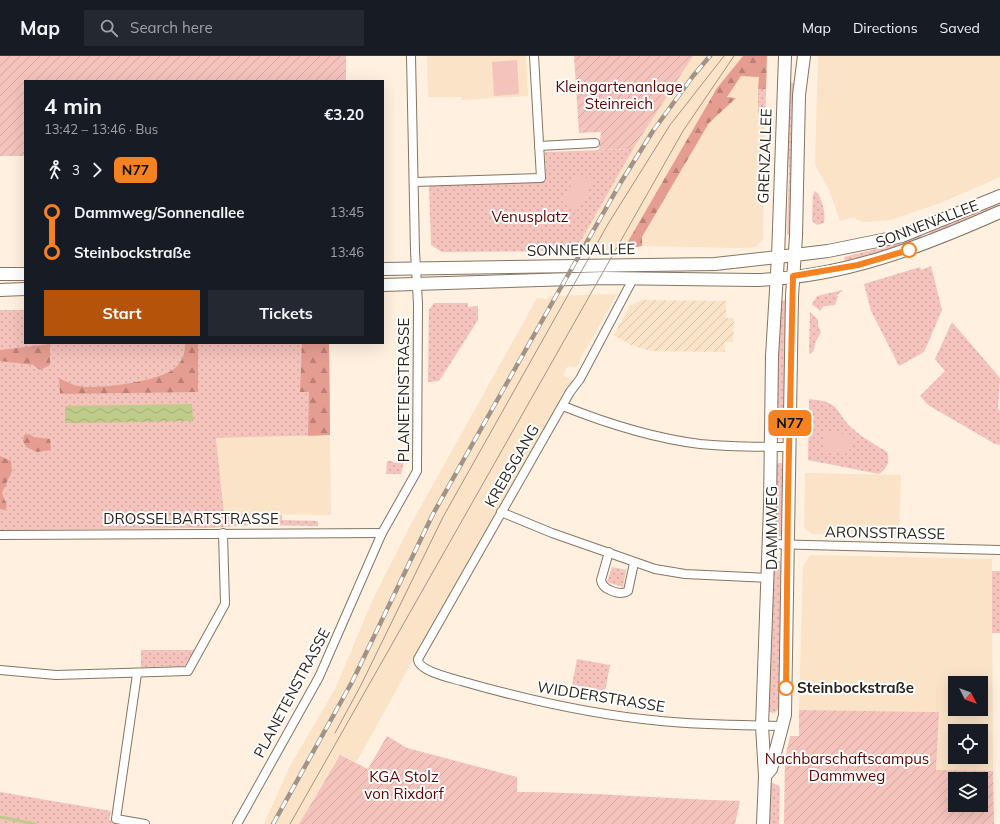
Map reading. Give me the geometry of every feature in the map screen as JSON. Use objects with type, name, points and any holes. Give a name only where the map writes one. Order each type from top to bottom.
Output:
[{"type":"main road","name":"GRENZALLEE","points":[[777,278],[785,56]]},
{"type":"main road","points":[[794,255],[799,95],[804,56]]},
{"type":"main road","name":"SONNENALLEE","points":[[384,269],[716,264],[778,257],[828,251],[902,236],[1000,196]]},
{"type":"main road","name":"SONNENALLEE","points":[[384,284],[633,279],[754,280],[777,278],[831,270],[876,260],[923,246],[1000,212]]},
{"type":"main road","points":[[828,251],[831,270]]},
{"type":"main road","name":"DAMMWEG","points":[[765,776],[770,769],[783,726],[786,701],[787,545],[794,255]]},
{"type":"main road","points":[[0,274],[24,274]]},
{"type":"main road","name":"DAMMWEG","points":[[764,824],[765,776],[762,726],[769,544],[772,356],[777,278]]},
{"type":"main road","points":[[0,290],[24,289]]},
{"type":"street","name":"PLANETENSTRASSE","points":[[237,824],[319,677],[382,533],[417,471],[417,284],[411,56]]},
{"type":"street","points":[[414,182],[541,178],[534,56]]},
{"type":"street","points":[[539,146],[595,143]]},
{"type":"street","name":"KREBSGANG","points":[[420,667],[418,659],[580,379],[633,279]]},
{"type":"street","points":[[563,406],[614,426],[650,436],[701,444],[789,447]]},
{"type":"street","points":[[502,512],[552,533],[609,552],[655,570],[684,574],[767,578]]},
{"type":"street","points":[[0,670],[56,675],[184,673],[190,669],[225,604],[223,533]]},
{"type":"street","name":"DROSSELBARTSTRASSE","points":[[0,535],[382,533]]},
{"type":"street","name":"ARONSSTRASSE","points":[[769,544],[1000,550]]},
{"type":"street","points":[[609,552],[601,580],[605,589],[623,593],[628,591],[634,563]]},
{"type":"street","name":"WIDDERSTRASSE","points":[[420,667],[513,696],[585,711],[660,721],[783,726]]},
{"type":"street","points":[[137,674],[116,819],[145,824]]},
{"type":"shaded area","points":[[427,56],[526,56],[528,96],[462,100],[461,97],[428,97]]},
{"type":"shaded area","points":[[693,56],[743,56],[717,88],[623,250],[575,251],[633,149]]},
{"type":"shaded area","points":[[767,56],[763,239],[756,247],[642,246],[642,237],[719,106],[741,75]]},
{"type":"shaded area","points":[[818,56],[1000,56],[1000,177],[943,202],[891,220],[864,222],[857,220],[855,217],[840,221],[829,190],[815,165]]},
{"type":"shaded area","points":[[617,294],[579,361],[579,365],[575,367],[568,366],[563,375],[573,381],[408,669],[356,763],[339,755],[299,824],[264,824],[290,766],[335,689],[374,597],[410,526],[537,298],[547,299],[549,296]]},
{"type":"shaded area","points":[[642,300],[726,301],[726,318],[734,318],[733,342],[725,342],[725,352],[651,351],[631,345],[614,335],[630,306]]},
{"type":"shaded area","points":[[330,435],[331,515],[224,514],[216,438]]},
{"type":"shaded area","points":[[805,473],[901,475],[899,536],[811,534],[804,527]]},
{"type":"shaded area","points":[[810,555],[992,559],[993,771],[936,770],[939,712],[799,710],[803,566]]},
{"type":"green space","points":[[0,56],[346,56],[346,80],[24,80],[24,156],[0,156]]},
{"type":"green space","name":"Kleingartenanlage Steinreich","points":[[574,56],[693,56],[633,149],[599,150],[601,132],[579,133]]},
{"type":"green space","points":[[743,56],[767,56],[766,89],[758,89],[759,77],[741,76],[727,97],[736,98],[709,123],[642,237],[642,246],[623,250],[717,88]]},
{"type":"green space","points":[[517,60],[519,94],[494,96],[492,62]]},
{"type":"green space","points":[[790,82],[795,84],[792,234],[787,235],[789,170],[787,142]]},
{"type":"green space","points":[[758,89],[766,89],[765,114],[758,114]]},
{"type":"green space","name":"Venusplatz","points":[[633,149],[575,251],[442,252],[431,245],[429,186],[546,181],[545,152]]},
{"type":"green space","points":[[577,173],[593,182],[579,210],[562,202]]},
{"type":"green space","points":[[815,191],[820,197],[824,215],[824,223],[817,225],[812,221],[813,195]]},
{"type":"green space","points":[[1000,201],[1000,208],[932,238],[929,231]]},
{"type":"green space","points":[[921,235],[923,240],[845,262],[844,257],[884,247]]},
{"type":"green space","points":[[931,266],[942,310],[924,352],[899,366],[871,311],[864,284],[920,267],[921,270]]},
{"type":"green space","points":[[843,290],[836,296],[838,296],[835,305],[824,306],[820,311],[812,304],[817,296]]},
{"type":"green space","points":[[788,300],[785,438],[777,439],[778,301]]},
{"type":"green space","points":[[434,303],[468,303],[468,307],[478,306],[478,320],[439,381],[428,382],[429,310]]},
{"type":"green space","points":[[0,310],[24,310],[24,344],[329,344],[330,435],[216,438],[224,514],[282,515],[282,520],[318,521],[318,526],[252,525],[210,528],[0,530]]},
{"type":"green space","points":[[810,312],[818,320],[818,326],[821,332],[816,341],[813,352],[809,354]]},
{"type":"green space","points":[[952,322],[1000,378],[998,409],[1000,411],[1000,445],[995,444],[928,405],[920,396],[945,371],[935,359]]},
{"type":"green space","points":[[50,344],[50,365],[40,370],[33,365],[0,361],[0,350]]},
{"type":"green space","points":[[185,344],[198,344],[198,392],[60,394],[59,378],[69,383],[88,387],[100,387],[144,380],[168,373],[182,360]]},
{"type":"green space","points":[[302,344],[329,344],[330,435],[308,436],[309,392],[300,392]]},
{"type":"green space","points":[[809,399],[820,400],[833,405],[853,429],[887,452],[888,461],[886,467],[879,474],[808,460]]},
{"type":"green space","points":[[825,432],[852,435],[849,454],[823,450]]},
{"type":"green space","points":[[29,434],[34,437],[50,439],[51,450],[37,452],[26,447],[23,441],[24,435]]},
{"type":"green space","points":[[0,456],[11,461],[12,471],[2,493],[7,506],[5,510],[0,509]]},
{"type":"green space","points":[[387,461],[393,461],[393,463],[404,461],[401,474],[386,474]]},
{"type":"green space","points":[[775,463],[785,463],[781,536],[774,536]]},
{"type":"green space","points":[[772,561],[785,561],[779,709],[774,713],[768,712]]},
{"type":"green space","points":[[612,567],[626,570],[623,587],[607,582]]},
{"type":"green space","points":[[992,571],[1000,571],[1000,633],[992,633]]},
{"type":"green space","points":[[141,650],[195,650],[184,666],[141,667]]},
{"type":"green space","points":[[577,659],[610,665],[605,691],[572,685]]},
{"type":"green space","name":"Nachbarschaftscampus Dammweg","points":[[799,710],[939,712],[936,770],[993,771],[994,824],[784,824],[785,758],[790,736],[799,736]]},
{"type":"green space","name":"KGA Stolz von Rixdorf","points":[[387,736],[407,748],[517,777],[517,792],[573,793],[740,801],[735,824],[299,824],[340,755],[368,769]]},
{"type":"green space","points":[[773,783],[780,787],[779,824],[769,824],[770,784]]},
{"type":"green space","points":[[0,792],[111,811],[109,820],[127,824],[0,824]]},
{"type":"water","points":[[192,404],[193,421],[65,423],[65,406]]},
{"type":"waterway","points":[[0,817],[35,824]]},
{"type":"tram line","points":[[335,733],[361,685],[443,517],[608,224],[670,125],[724,56]]},
{"type":"tram line","points":[[290,824],[683,131],[734,56]]},
{"type":"railway","points":[[273,824],[352,682],[433,514],[556,296],[621,182],[653,131],[693,76],[710,56]]},
{"type":"bus line","name":"N77","points":[[786,688],[788,586],[787,545],[793,276],[819,273],[858,265],[909,250]]},
{"type":"place","name":"Steinbockstraße","points":[[786,688]]}]
